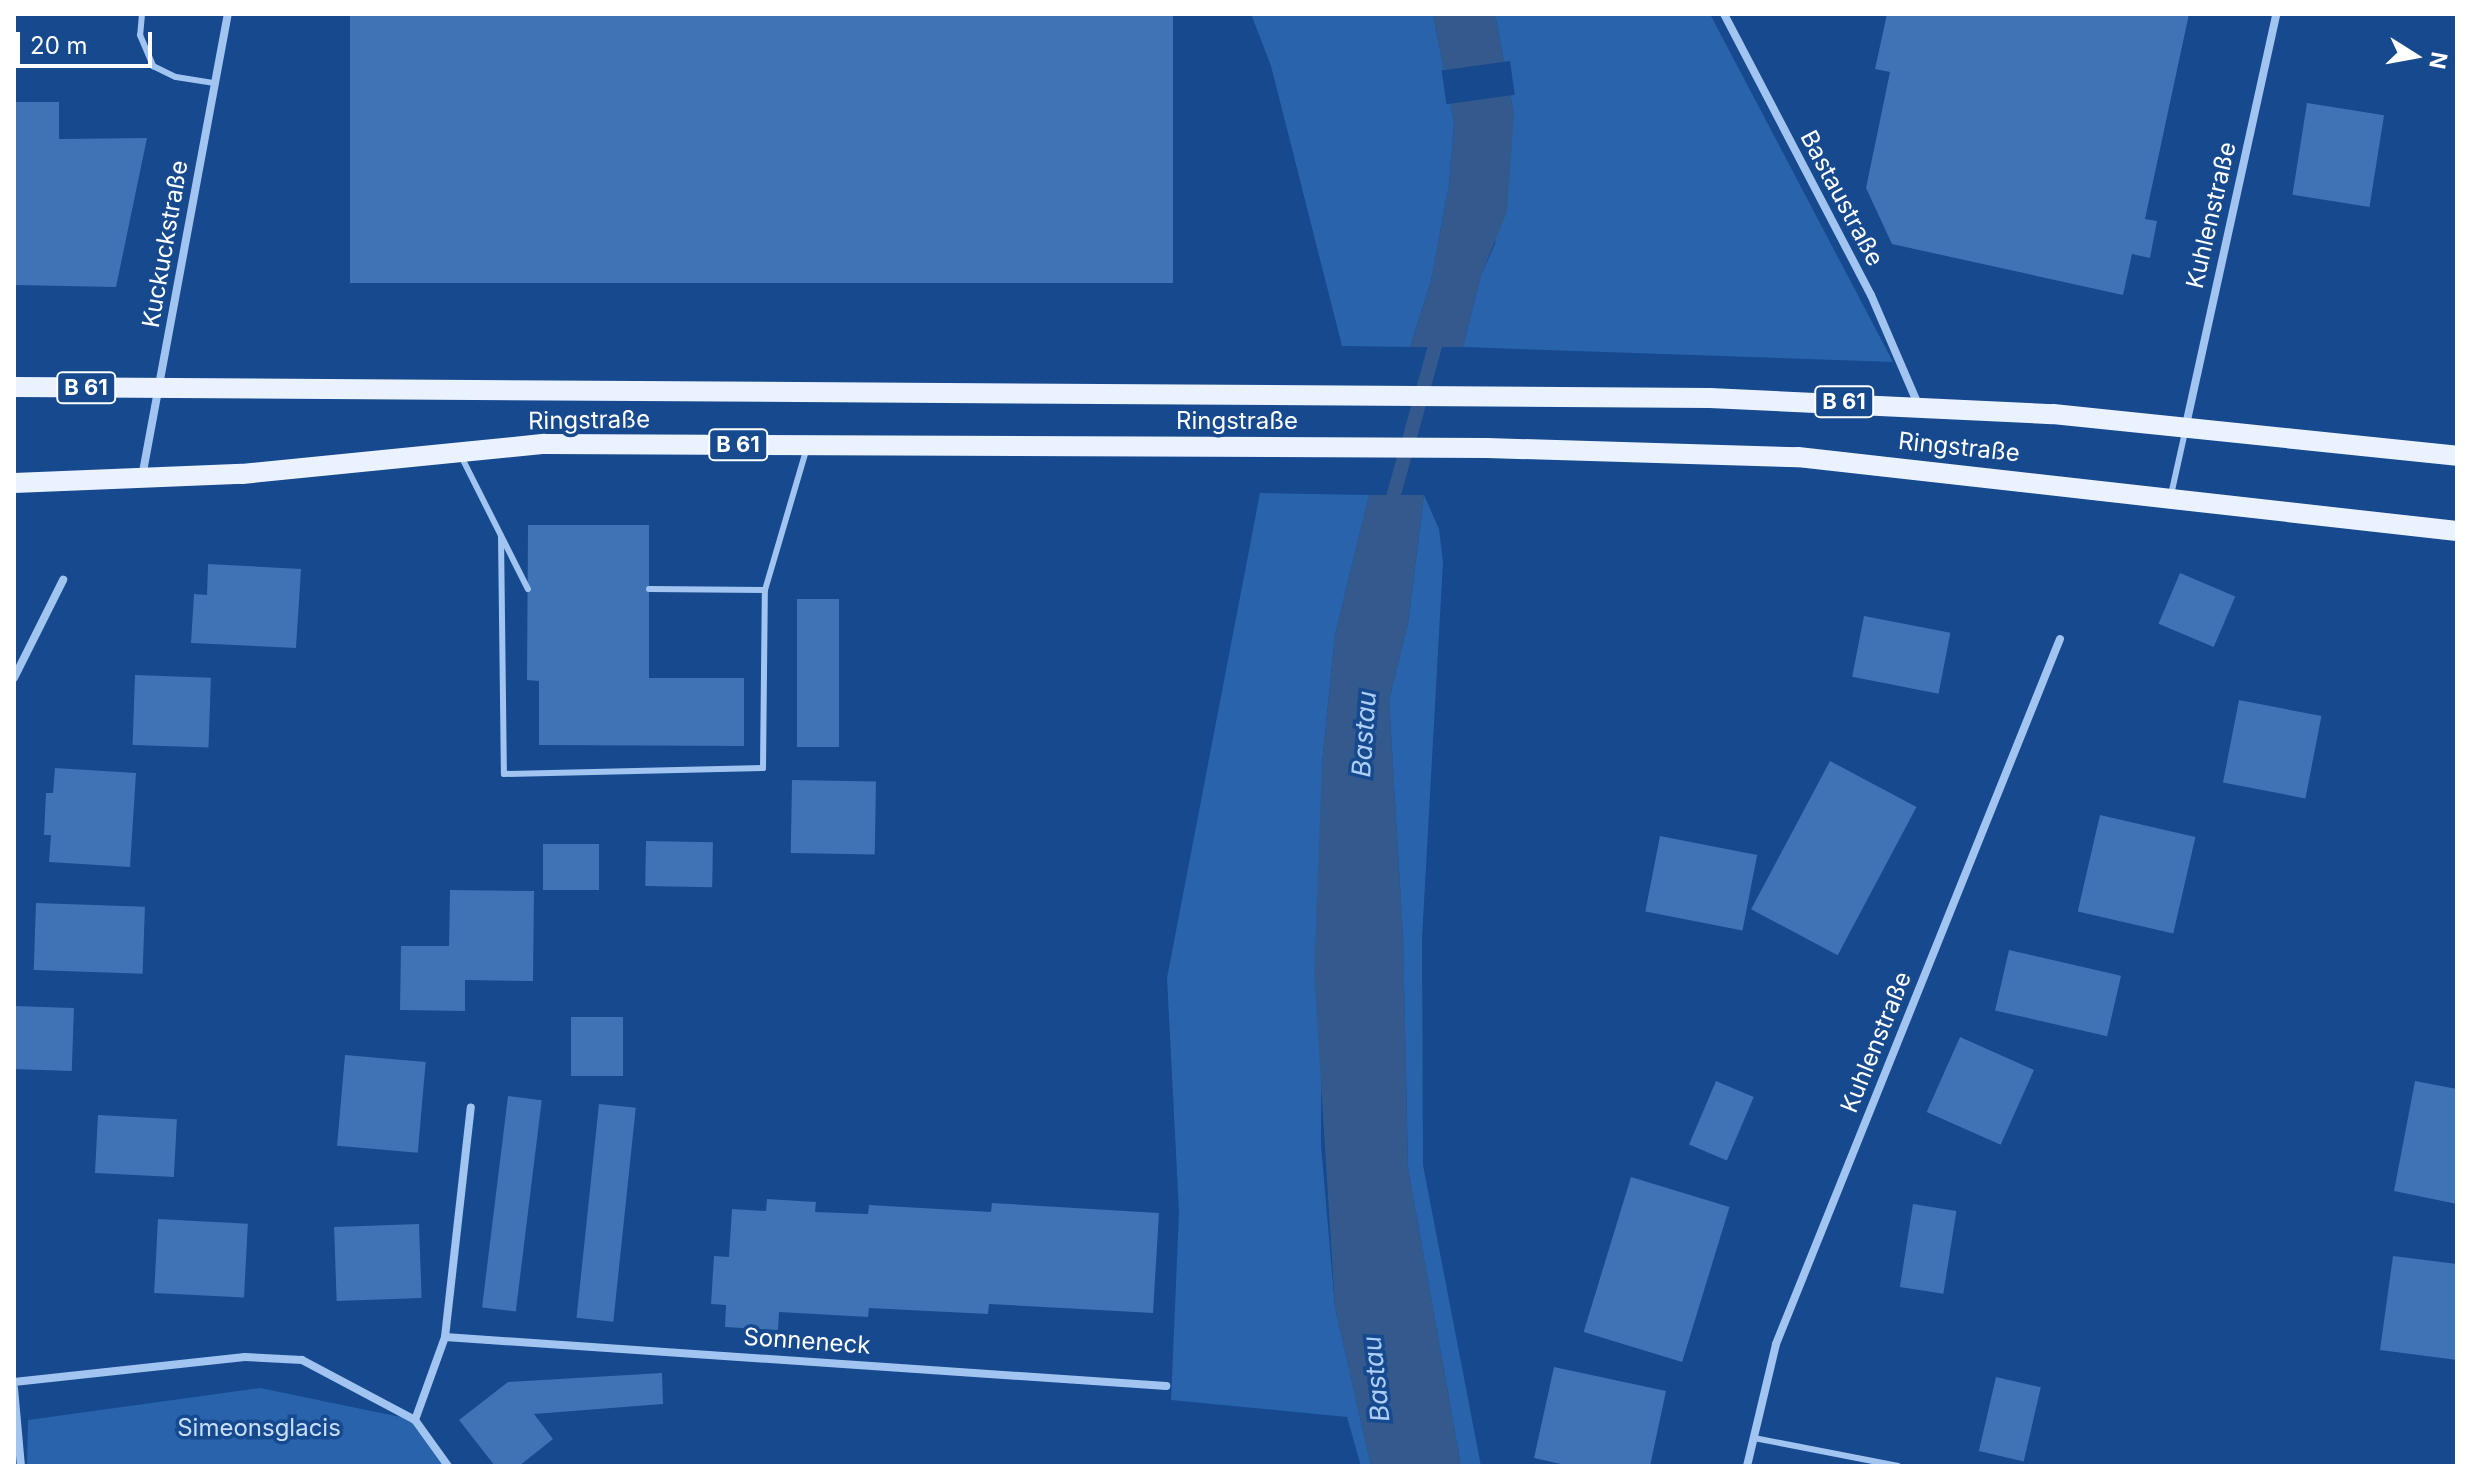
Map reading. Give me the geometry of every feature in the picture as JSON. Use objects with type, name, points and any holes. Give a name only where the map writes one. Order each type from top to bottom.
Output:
[{"type":"main road","name":"Ringstraße","points":[[14,387],[1502,394],[1918,405],[2186,425],[2457,456]]},
{"type":"main road","name":"Ringstraße","points":[[14,483],[142,481],[545,444],[1487,448],[1798,457],[2457,531]]},
{"type":"street","name":"Kuckuckstraße","points":[[142,481],[228,14]]},
{"type":"street","name":"Bastaustraße","points":[[1724,14],[1871,295],[1918,405]]},
{"type":"street","name":"Kuhlenstraße","points":[[2186,425],[2276,14]]},
{"type":"street","points":[[14,678],[63,580]]},
{"type":"street","name":"Kuhlenstraße","points":[[1747,1466],[1776,1344],[2060,639]]},
{"type":"street","points":[[415,1420],[445,1337],[471,1107]]},
{"type":"street","name":"Sonneneck","points":[[445,1337],[1166,1386]]},
{"type":"street","points":[[21,1466],[14,1385],[245,1357],[302,1360],[415,1420],[448,1466]]},
{"type":"lane","points":[[142,14],[140,35],[153,66],[176,77],[215,83]]},
{"type":"lane","points":[[2171,497],[2186,425]]},
{"type":"lane","points":[[501,536],[504,774],[763,768],[765,590],[807,445]]},
{"type":"lane","points":[[457,450],[528,589]]},
{"type":"lane","points":[[649,589],[765,590]]},
{"type":"lane","points":[[1754,1438],[1898,1466]]},
{"type":"green space","points":[[1251,14],[1433,14],[1454,122],[1449,185],[1431,281],[1410,347],[1342,346],[1271,66]]},
{"type":"green space","points":[[1495,14],[1710,14],[1893,362],[1463,347],[1481,275],[1495,244],[1514,115]]},
{"type":"green space","points":[[1260,493],[1369,495],[1335,635],[1322,764],[1321,1145],[1335,1307],[1371,1466],[1361,1466],[1347,1417],[1171,1400],[1179,1212],[1167,978]]},
{"type":"green space","points":[[1424,495],[1439,529],[1443,562],[1422,938],[1423,1165],[1481,1466],[1461,1466],[1408,1168],[1403,937],[1389,700],[1408,623]]},
{"type":"green space","name":"Simeonsglacis","points":[[260,1388],[415,1420],[450,1466],[27,1466],[28,1420]]},
{"type":"water","points":[[1433,14],[1495,14],[1514,115],[1507,212],[1481,275],[1463,347],[1410,347],[1431,281],[1449,185],[1454,122]]},
{"type":"water","points":[[1369,495],[1424,495],[1408,623],[1389,700],[1403,937],[1408,1168],[1461,1466],[1371,1466],[1335,1307],[1314,972],[1322,764],[1335,635]]},
{"type":"pier","points":[[1510,61],[1515,95],[1446,104],[1442,71]]},
{"type":"building","points":[[350,14],[1173,14],[1173,283],[350,283]]},
{"type":"building","points":[[1887,14],[2189,14],[2145,219],[2157,221],[2150,258],[2132,254],[2123,295],[1892,244],[1866,188],[1890,72],[1875,69]]},
{"type":"building","points":[[14,102],[59,102],[59,139],[147,138],[116,287],[14,285]]},
{"type":"building","points":[[2307,103],[2384,115],[2369,207],[2292,195]]},
{"type":"building","points":[[528,525],[649,525],[649,678],[744,678],[744,746],[539,745],[539,681],[527,680]]},
{"type":"building","points":[[208,564],[301,569],[296,648],[191,643],[194,594],[207,595]]},
{"type":"building","points":[[2180,573],[2235,596],[2214,647],[2159,624]]},
{"type":"building","points":[[797,599],[839,599],[839,747],[797,747]]},
{"type":"building","points":[[1864,616],[1950,633],[1939,694],[1852,677]]},
{"type":"building","points":[[135,675],[211,678],[209,748],[133,745]]},
{"type":"building","points":[[2239,700],[2321,716],[2305,798],[2223,782]]},
{"type":"building","points":[[1830,761],[1917,807],[1838,955],[1751,909]]},
{"type":"building","points":[[55,768],[136,773],[130,867],[49,862],[51,835],[44,835],[46,793],[53,793]]},
{"type":"building","points":[[792,780],[876,781],[875,854],[791,853]]},
{"type":"building","points":[[2100,815],[2195,837],[2173,934],[2078,911]]},
{"type":"building","points":[[1660,836],[1757,855],[1742,930],[1645,912]]},
{"type":"building","points":[[646,841],[713,842],[712,887],[645,886]]},
{"type":"building","points":[[543,844],[599,844],[599,890],[543,890]]},
{"type":"building","points":[[450,890],[534,891],[533,981],[465,980],[465,1011],[400,1010],[401,946],[449,946]]},
{"type":"building","points":[[36,903],[145,907],[143,974],[34,970]]},
{"type":"building","points":[[2009,950],[2121,976],[2107,1036],[1995,1010]]},
{"type":"building","points":[[14,1006],[74,1008],[72,1071],[14,1069]]},
{"type":"building","points":[[571,1017],[623,1017],[623,1076],[571,1076]]},
{"type":"building","points":[[1960,1037],[2034,1070],[2001,1145],[1927,1112]]},
{"type":"building","points":[[345,1055],[426,1062],[418,1153],[337,1146]]},
{"type":"building","points":[[1716,1081],[1754,1097],[1727,1161],[1689,1145]]},
{"type":"building","points":[[2415,1081],[2457,1089],[2457,1204],[2394,1191]]},
{"type":"building","points":[[508,1096],[542,1100],[516,1312],[482,1307]]},
{"type":"building","points":[[599,1104],[636,1108],[613,1322],[577,1318]]},
{"type":"building","points":[[98,1115],[177,1119],[174,1177],[95,1173]]},
{"type":"building","points":[[1631,1177],[1729,1207],[1682,1362],[1584,1332]]},
{"type":"building","points":[[767,1199],[816,1202],[815,1212],[868,1214],[869,1205],[991,1212],[992,1203],[1159,1213],[1153,1313],[989,1304],[988,1314],[869,1308],[868,1317],[779,1312],[778,1330],[725,1327],[726,1305],[711,1304],[714,1256],[729,1257],[732,1209],[766,1211]]},
{"type":"building","points":[[1913,1204],[1956,1211],[1943,1294],[1900,1287]]},
{"type":"building","points":[[158,1219],[248,1224],[244,1298],[154,1293]]},
{"type":"building","points":[[419,1224],[422,1298],[337,1301],[334,1227]]},
{"type":"building","points":[[2393,1256],[2457,1264],[2457,1360],[2380,1350]]},
{"type":"building","points":[[1554,1367],[1666,1391],[1650,1466],[1570,1466],[1534,1458]]},
{"type":"building","points":[[662,1373],[663,1404],[534,1414],[553,1439],[519,1466],[495,1466],[459,1420],[508,1382]]},
{"type":"building","points":[[1996,1377],[2041,1387],[2024,1461],[1979,1451]]},
{"type":"waterway","name":"Bastau","points":[[1389,512],[1439,332]]}]
